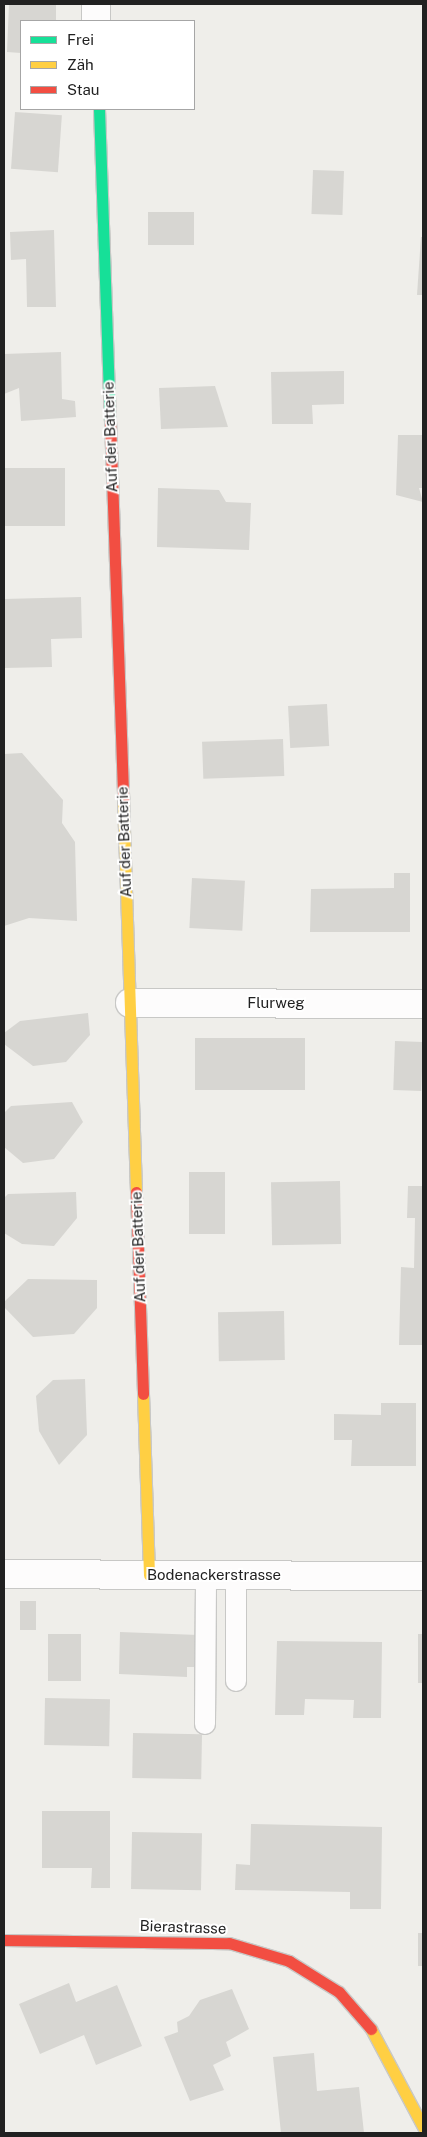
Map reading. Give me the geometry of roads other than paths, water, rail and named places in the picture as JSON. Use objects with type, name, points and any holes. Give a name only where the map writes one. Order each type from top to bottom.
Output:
[{"type":"street","points":[[96,4],[96,20]]},
{"type":"street","name":"Auf der Batterie","points":[[99,110],[149,1575]]},
{"type":"street","name":"Flurweg","points":[[130,1002],[423,1004]]},
{"type":"street","name":"Bodenackerstrasse","points":[[4,1574],[423,1576]]},
{"type":"street","name":"Bierastrasse","points":[[4,1940],[229,1943],[289,1962],[339,1992],[372,2030],[423,2127]]},
{"type":"lane","points":[[205,1724],[206,1574]]},
{"type":"lane","points":[[236,1575],[236,1681]]}]
